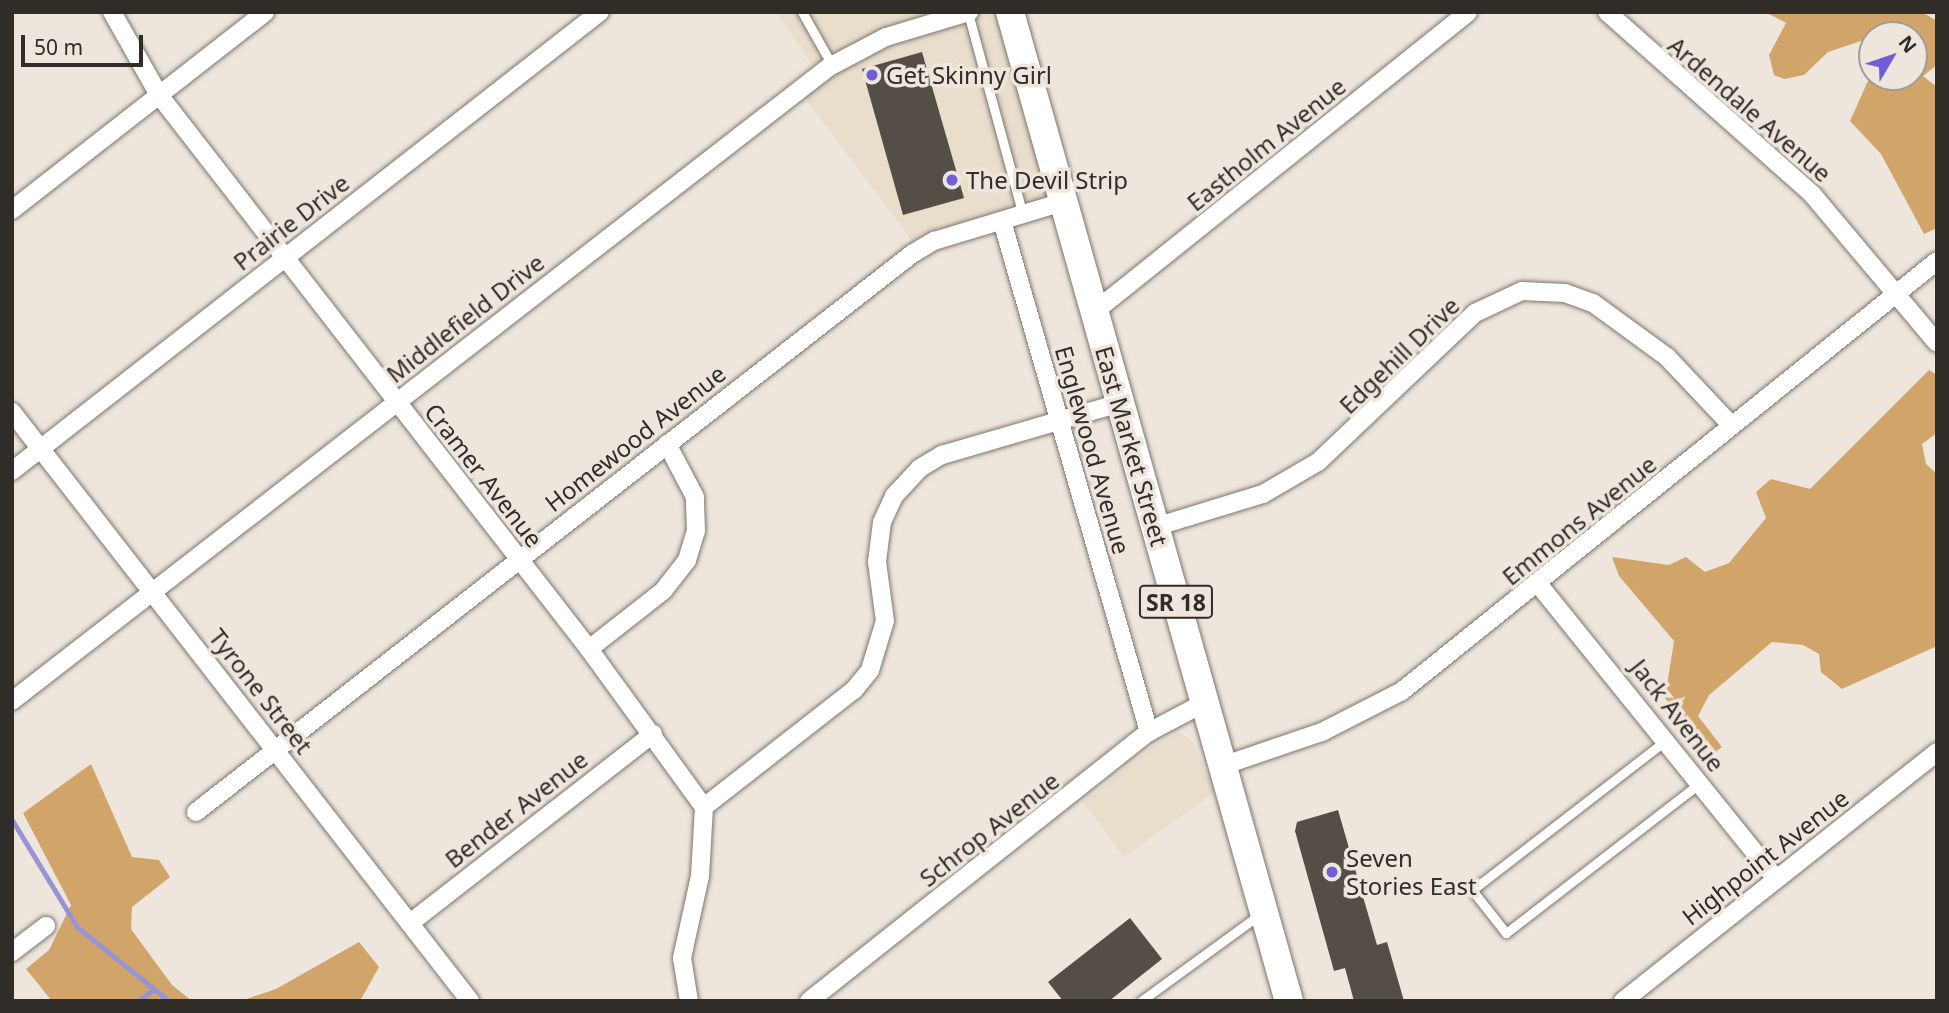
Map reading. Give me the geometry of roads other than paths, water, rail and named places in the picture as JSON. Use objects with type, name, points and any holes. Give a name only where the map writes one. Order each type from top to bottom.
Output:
[{"type":"main road","name":"East Market Street","points":[[1010,12],[1289,1001]]},
{"type":"street","name":"Cramer Avenue","points":[[112,12],[159,95],[589,649],[704,807]]},
{"type":"street","points":[[12,210],[265,12]]},
{"type":"street","name":"Prairie Drive","points":[[12,471],[600,12]]},
{"type":"street","name":"Eastholm Avenue","points":[[1094,312],[1468,12]]},
{"type":"street","name":"Ardendale Avenue","points":[[1607,12],[1812,194],[1937,343]]},
{"type":"street","name":"Middlefield Drive","points":[[12,701],[832,65],[886,37],[959,13]]},
{"type":"street","name":"Homewood Avenue","points":[[196,811],[912,254],[1063,202]]},
{"type":"street","name":"Englewood Avenue","points":[[1002,221],[1149,732]]},
{"type":"street","name":"Emmons Avenue","points":[[1222,766],[1380,704],[1539,585],[1731,425],[1937,261]]},
{"type":"street","name":"Edgehill Drive","points":[[1155,527],[1263,494],[1318,462],[1475,313],[1522,291],[1565,293],[1592,303],[1667,357],[1731,425]]},
{"type":"street","points":[[689,1001],[682,958],[700,876],[704,807],[854,690],[870,670],[885,621],[877,546],[887,508],[902,486],[942,455],[1120,403]]},
{"type":"street","name":"Tyrone Street","points":[[12,412],[471,1001]]},
{"type":"street","points":[[589,649],[663,591],[687,561],[696,531],[695,497],[667,444]]},
{"type":"street","name":"Jack Avenue","points":[[1539,585],[1667,740],[1775,878]]},
{"type":"street","name":"Schrop Avenue","points":[[809,1001],[1149,732],[1204,703]]},
{"type":"street","name":"Bender Avenue","points":[[410,923],[653,734]]},
{"type":"street","name":"Highpoint Avenue","points":[[1623,1001],[1937,752]]},
{"type":"street","points":[[12,952],[46,926]]},
{"type":"lane","points":[[802,12],[832,65]]},
{"type":"lane","points":[[959,13],[1023,215]]},
{"type":"lane","points":[[1667,740],[1472,890],[1506,933],[1700,783]]},
{"type":"lane","points":[[1142,1001],[1264,912]]},
{"type":"waterway","points":[[12,820],[77,927],[169,1001]]},
{"type":"waterway","points":[[138,1001],[154,989]]},
{"type":"place","name":"Get Skinny Girl","points":[[872,75]]},
{"type":"place","name":"The Devil Strip","points":[[952,180]]},
{"type":"place","name":"Seven Stories East","points":[[1332,872]]}]
